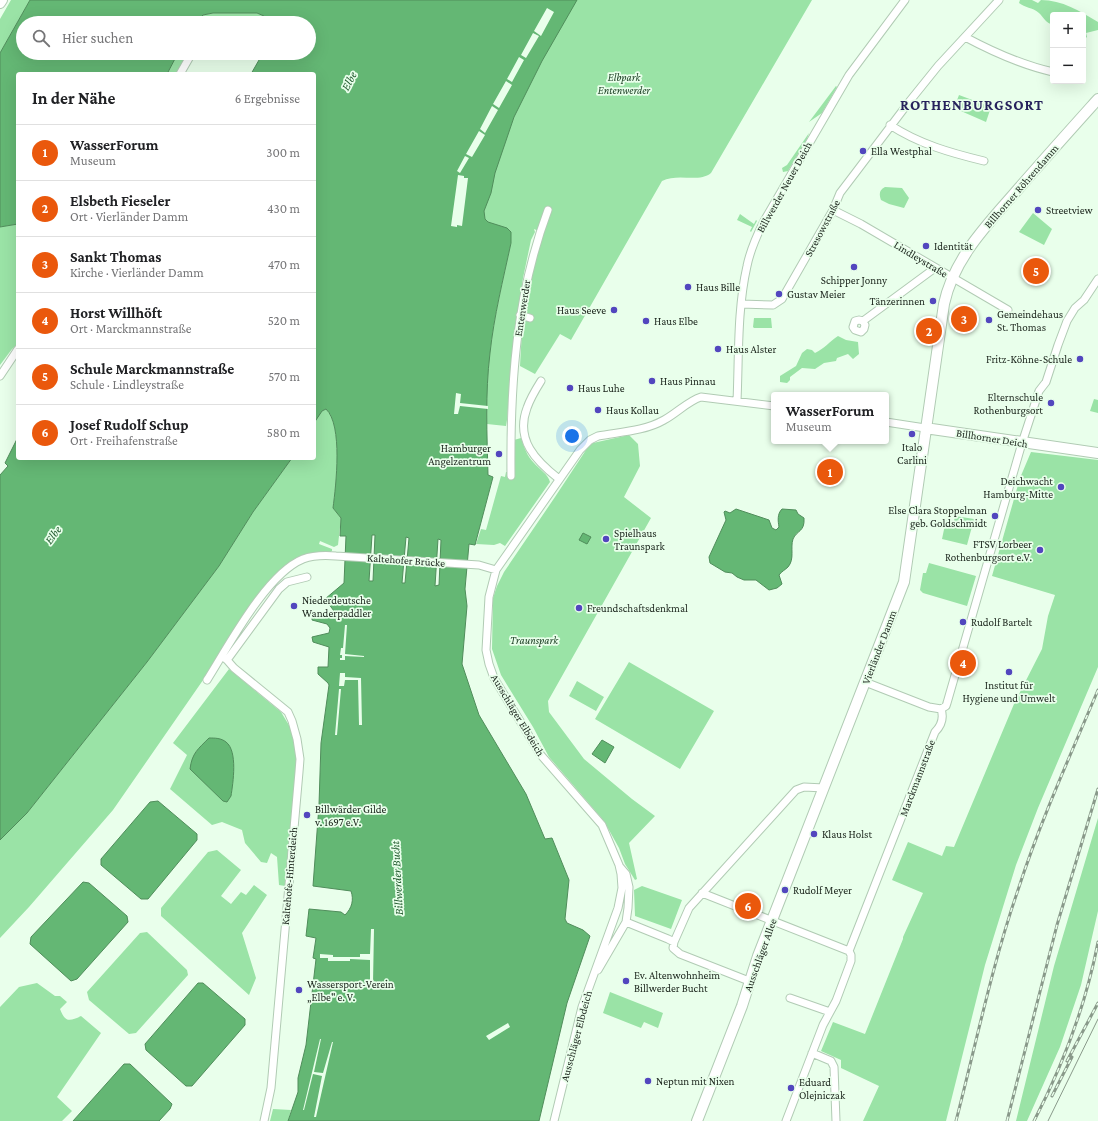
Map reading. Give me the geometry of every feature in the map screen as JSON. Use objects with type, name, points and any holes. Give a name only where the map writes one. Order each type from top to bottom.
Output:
[{"type":"street","name":"Billwerder Neuer Deich","points":[[737,401],[741,304],[747,266],[757,236],[764,220],[849,75],[905,0]]},
{"type":"street","name":"Stresowstraße","points":[[741,304],[773,304],[782,299],[833,210],[840,193],[890,125],[934,71],[999,0]]},
{"type":"street","points":[[965,37],[998,54],[1028,66],[1050,71]]},
{"type":"street","points":[[181,72],[188,60]]},
{"type":"street","name":"Billhorner Röhrendamm","points":[[951,278],[986,225],[1098,99]]},
{"type":"street","points":[[890,125],[920,142],[953,154],[984,161]]},
{"type":"street","name":"Entenwerder","points":[[511,476],[511,409],[514,362],[520,315],[535,245],[548,210]]},
{"type":"street","name":"Lindleystraße","points":[[833,210],[861,224],[1008,310]]},
{"type":"street","points":[[863,321],[935,268]]},
{"type":"street","name":"Vierländer Damm","points":[[824,788],[904,582],[944,304],[951,278]]},
{"type":"street","name":"Marckmannstraße","points":[[786,1121],[823,1025],[836,1001],[850,961],[851,955],[849,951],[935,732],[941,725],[943,716],[941,709],[946,706],[947,703],[1038,390],[1046,382],[1067,322],[1075,308],[1084,300],[1098,279]]},
{"type":"street","points":[[520,315],[530,318]]},
{"type":"street","points":[[0,376],[16,352]]},
{"type":"street","points":[[541,380],[528,404],[524,416],[525,435],[532,454],[541,465],[559,479]]},
{"type":"street","name":"Ausschläger Elbdeich","points":[[554,1121],[582,1007],[618,908],[622,888],[619,865],[602,825],[540,754],[494,678],[489,664],[486,643],[489,597],[496,570],[559,479],[586,443],[594,438],[651,425],[665,420],[699,398],[703,397],[737,401]]},
{"type":"street","points":[[737,401],[771,406]]},
{"type":"street","points":[[511,409],[524,416]]},
{"type":"street","name":"Billhorner Deich","points":[[889,422],[1098,453]]},
{"type":"street","name":"Kaltehofer Brücke","points":[[225,658],[230,641],[272,584],[286,570],[298,562],[313,556],[326,555],[468,564],[486,566],[496,570]]},
{"type":"street","points":[[207,680],[279,589],[287,582],[307,577]]},
{"type":"street","name":"Kaltehofe-Hinterdeich","points":[[225,658],[234,668],[288,712],[295,730],[299,750],[299,772],[271,1088],[264,1121]]},
{"type":"street","points":[[865,682],[932,708],[941,709]]},
{"type":"street","points":[[749,981],[680,954],[673,948],[674,942],[689,908],[796,790],[804,786],[824,788]]},
{"type":"street","name":"Ausschläger Allee","points":[[697,1121],[742,1006],[749,981],[824,788]]},
{"type":"street","points":[[591,980],[606,959],[626,922],[629,888],[626,874],[619,865]]},
{"type":"street","points":[[702,893],[849,951]]},
{"type":"street","points":[[626,922],[668,938],[674,942]]},
{"type":"street","points":[[790,998],[830,1012]]},
{"type":"street","points":[[812,1053],[831,1061],[834,1067],[836,1121]]},
{"type":"green space","points":[[11,0],[30,0],[21,16],[16,16],[16,25],[0,53],[0,19]]},
{"type":"green space","name":"Elbpark Entenwerder","points":[[572,0],[812,0],[711,173],[701,177],[675,178],[662,181],[571,340],[560,334],[535,374],[520,366],[523,312],[541,232],[534,229],[535,232],[531,240],[523,278],[512,359],[506,426],[487,424],[486,401],[489,356],[511,243],[494,232],[478,213],[504,132]]},
{"type":"green space","points":[[1020,0],[1032,0],[1038,3],[1041,0],[1049,0],[1064,4],[1081,12],[1050,12],[1050,24],[1036,11],[1019,3]]},
{"type":"green space","points":[[213,13],[257,13],[264,16],[202,16]]},
{"type":"green space","points":[[1086,15],[1098,22],[1098,30],[1086,33]]},
{"type":"green space","points":[[174,60],[185,60],[177,72],[168,72]]},
{"type":"green space","points":[[836,86],[837,87],[822,113],[809,122]]},
{"type":"green space","points":[[959,95],[991,107],[986,122],[954,108]]},
{"type":"green space","points":[[809,133],[788,171],[783,172],[782,168],[787,165]]},
{"type":"green space","points":[[885,187],[902,188],[909,198],[904,208],[881,200],[880,192]]},
{"type":"green space","points":[[1033,213],[1052,229],[1044,245],[1019,232]]},
{"type":"green space","points":[[740,214],[754,224],[756,220],[757,221],[751,232],[752,227],[737,220]]},
{"type":"green space","points":[[16,224],[16,346],[0,365],[0,227]]},
{"type":"green space","points":[[754,318],[771,318],[772,328],[754,328]]},
{"type":"green space","points":[[838,336],[846,340],[858,342],[859,354],[853,359],[848,354],[837,358],[836,361],[824,363],[815,369],[802,368],[790,377],[790,380],[787,383],[780,382],[780,376],[796,366],[802,353],[807,349],[812,350],[815,353]]},
{"type":"green space","points":[[1094,399],[1098,400],[1098,413],[1090,411]]},
{"type":"green space","points":[[326,409],[335,428],[337,471],[333,508],[341,518],[338,545],[334,547],[320,541],[319,544],[332,549],[332,551],[329,553],[305,556],[292,561],[276,574],[262,590],[231,635],[210,670],[113,810],[29,907],[0,938],[0,840],[27,813],[147,662],[219,566],[253,512],[291,460],[316,460],[316,421],[321,412]]},
{"type":"green space","name":"Traunspark","points":[[629,435],[638,444],[640,466],[624,497],[651,518],[548,701],[549,712],[584,759],[655,816],[629,843],[637,879],[635,880],[625,864],[619,848],[604,821],[549,757],[533,727],[501,675],[492,649],[493,598],[504,572],[588,447],[593,443]]},
{"type":"green space","points":[[521,438],[529,457],[546,474],[550,482],[505,546],[500,543],[494,545],[476,544],[481,529],[486,530],[501,476],[505,477],[506,472],[508,472],[514,440]]},
{"type":"green space","points":[[1031,452],[1098,460],[1098,667],[1038,808],[1016,865],[985,965],[946,1121],[863,1121],[879,1086],[841,1068],[841,1060],[821,1051],[833,1022],[865,1034],[903,937],[923,893],[892,880],[908,842],[942,856],[946,846],[954,847],[1014,704],[1042,649],[1048,616],[1055,595],[992,576],[1020,478]]},
{"type":"green space","points":[[955,516],[974,519],[967,545],[942,539],[946,520],[954,521]]},
{"type":"green space","points":[[929,563],[976,576],[967,606],[923,593],[920,590],[923,573],[926,573]]},
{"type":"green space","points":[[629,662],[714,711],[680,769],[595,719]]},
{"type":"green space","points":[[229,669],[281,712],[293,732],[298,757],[285,886],[279,885],[277,857],[271,853],[267,863],[261,862],[245,843],[242,830],[222,822],[212,825],[170,789],[187,755],[173,743]]},
{"type":"green space","points":[[577,681],[604,697],[596,711],[569,696]]},
{"type":"green space","points":[[1098,818],[1098,911],[1081,985],[1060,1047],[1027,1121],[1016,1121],[1054,966]]},
{"type":"green space","points":[[217,850],[241,870],[221,896],[231,904],[241,892],[246,895],[254,885],[267,895],[242,933],[256,978],[249,995],[161,916],[161,908],[208,852]]},
{"type":"green space","points":[[642,886],[682,900],[671,929],[635,916],[634,890]]},
{"type":"green space","points":[[147,932],[187,970],[188,975],[136,1033],[129,1034],[89,1000],[87,992],[140,933]]},
{"type":"green space","points":[[37,983],[55,996],[60,996],[67,1002],[60,1009],[66,1019],[70,1020],[81,1016],[101,1033],[57,1097],[72,1111],[62,1121],[0,1121],[0,1007],[19,987]]},
{"type":"green space","points":[[610,992],[663,1013],[658,1028],[644,1022],[641,1028],[603,1013]]},
{"type":"green space","points":[[273,1109],[291,1110],[288,1121],[270,1121]]},
{"type":"water","points":[[30,0],[577,0],[542,61],[514,117],[484,211],[485,219],[488,222],[507,228],[511,232],[511,243],[496,312],[488,368],[488,475],[493,477],[475,545],[469,544],[465,589],[467,606],[462,664],[479,715],[526,794],[545,839],[552,838],[569,880],[565,919],[567,923],[583,930],[590,936],[567,1003],[539,1121],[288,1121],[298,1092],[298,1078],[306,1045],[316,959],[313,958],[316,938],[306,936],[309,909],[341,912],[345,915],[351,907],[352,901],[351,891],[313,886],[319,805],[321,743],[329,685],[318,674],[318,667],[328,667],[329,647],[313,642],[312,637],[329,633],[330,628],[327,624],[312,620],[313,614],[331,613],[334,611],[325,599],[344,583],[346,536],[340,536],[341,518],[333,508],[337,471],[335,428],[326,409],[322,411],[316,420],[316,72],[252,72],[259,60],[316,60],[316,16],[264,16],[257,13],[213,13],[203,15],[21,16]],"holes":[[[372,535],[375,535],[373,581],[369,581]],[[406,537],[409,538],[405,583],[402,583]],[[438,539],[441,540],[439,585],[435,586]]]},
{"type":"water","points":[[16,25],[16,60],[174,60],[168,72],[16,72],[16,224],[0,227],[0,53]]},
{"type":"water","name":"Elbe","points":[[16,441],[16,460],[291,460],[253,512],[219,566],[147,662],[27,813],[0,840],[0,475],[8,466],[5,463]]},
{"type":"water","points":[[736,509],[769,520],[772,528],[776,530],[779,527],[778,520],[782,509],[796,510],[798,514],[804,518],[802,528],[793,539],[790,564],[779,575],[782,584],[777,588],[769,590],[756,580],[744,580],[732,573],[725,572],[710,563],[709,557],[726,520],[724,512],[730,513]]},
{"type":"water","points":[[583,533],[591,537],[587,544],[579,540]]},
{"type":"water","points":[[209,738],[218,738],[226,742],[230,746],[232,752],[234,768],[233,783],[231,796],[227,802],[223,801],[190,769],[194,755]]},
{"type":"water","points":[[602,740],[614,747],[605,763],[592,754]]},
{"type":"water","points":[[158,801],[197,834],[197,840],[148,899],[141,899],[101,865],[101,859],[150,802]]},
{"type":"water","points":[[83,882],[89,883],[127,916],[128,922],[77,979],[71,981],[30,944],[31,937]]},
{"type":"water","points":[[198,983],[203,983],[245,1019],[245,1025],[192,1086],[186,1086],[146,1050],[145,1044]]},
{"type":"water","points":[[124,1064],[130,1064],[172,1104],[170,1109],[159,1121],[73,1121]]},
{"type":"pier","points":[[547,8],[554,12],[541,36],[534,31]]},
{"type":"pier","points":[[533,33],[539,36],[526,58],[521,55]]},
{"type":"pier","points":[[519,57],[524,60],[512,82],[507,79]]},
{"type":"pier","points":[[506,81],[512,85],[499,108],[493,104]]},
{"type":"pier","points":[[492,106],[498,110],[485,133],[480,129]]},
{"type":"pier","points":[[479,131],[485,135],[472,157],[466,154]]},
{"type":"pier","points":[[465,156],[469,158],[460,173],[457,171]]},
{"type":"pier","points":[[458,175],[468,178],[462,226],[457,225],[457,227],[451,226]]},
{"type":"pier","points":[[456,393],[461,394],[460,403],[488,406],[488,409],[460,406],[458,414],[454,414]]},
{"type":"pier","points":[[345,625],[347,625],[345,654],[364,657],[345,656],[345,660],[340,660],[340,658],[342,658],[342,655],[340,655],[341,648],[343,648]]},
{"type":"pier","points":[[340,673],[345,673],[345,677],[361,678],[362,725],[359,725],[358,680],[345,680],[344,686],[339,686]]},
{"type":"pier","points":[[339,689],[341,689],[337,735],[335,735]]},
{"type":"pier","points":[[371,929],[374,929],[373,983],[370,983],[370,960],[350,959],[350,961],[328,961],[328,958],[320,958],[320,954],[333,955],[333,957],[360,957],[360,954],[370,954]]},
{"type":"pier","points":[[508,1023],[510,1027],[489,1040],[486,1036]]},
{"type":"pier","points":[[320,1039],[314,1072],[323,1073],[333,1042],[316,1117],[314,1117],[322,1076],[313,1074],[303,1110]]},
{"type":"tram line","points":[[1048,1121],[1098,1019]]},
{"type":"railway","points":[[956,1121],[992,976],[1018,890],[1046,814],[1098,690]]},
{"type":"railway","points":[[1007,1121],[1057,925],[1098,789]]},
{"type":"railway","points":[[1034,1121],[1055,1078],[1072,1034],[1087,988],[1098,942]]},
{"type":"railway","points":[[1067,1061],[1098,1003]]},
{"type":"railway","points":[[1052,1096],[1072,1057]]},
{"type":"place","name":"Ella Westphal","points":[[863,151]]},
{"type":"place","name":"Streetview","points":[[1038,210]]},
{"type":"place","name":"Identität","points":[[926,246]]},
{"type":"place","name":"Schipper Jonny","points":[[854,267]]},
{"type":"place","name":"Schule Marckmannstraße","points":[[1036,271]]},
{"type":"place","name":"Haus Bille","points":[[688,287]]},
{"type":"place","name":"Gustav Meier","points":[[779,294]]},
{"type":"place","name":"Tänzerinnen","points":[[933,301]]},
{"type":"place","name":"Haus Seeve","points":[[614,310]]},
{"type":"place","name":"Sankt Thomas","points":[[964,319]]},
{"type":"place","name":"Gemeindehaus St. Thomas","points":[[989,320]]},
{"type":"place","name":"Haus Elbe","points":[[646,321]]},
{"type":"place","name":"Elsbeth Fieseler","points":[[929,331]]},
{"type":"place","name":"Haus Alster","points":[[718,349]]},
{"type":"place","name":"Fritz-Köhne-Schule","points":[[1080,359]]},
{"type":"place","name":"Haus Pinnau","points":[[652,381]]},
{"type":"place","name":"Haus Luhe","points":[[570,388]]},
{"type":"place","name":"Elternschule Rothenburgsort","points":[[1051,403]]},
{"type":"place","name":"Haus Kollau","points":[[598,410]]},
{"type":"place","name":"Italo Carlini","points":[[912,434]]},
{"type":"place","name":"Hamburger Angelzentrum","points":[[499,454]]},
{"type":"place","name":"WasserForum","points":[[830,472]]},
{"type":"place","name":"Deichwacht Hamburg-Mitte","points":[[1061,487]]},
{"type":"place","name":"Else Clara Stoppelman geb. Goldschmidt","points":[[995,516]]},
{"type":"place","name":"Spielhaus Traunspark","points":[[606,539]]},
{"type":"place","name":"FTSV Lorbeer Rothenburgsort e.V.","points":[[1040,550]]},
{"type":"place","name":"Niederdeutsche Wanderpaddler","points":[[294,606]]},
{"type":"place","name":"Freundschaftsdenkmal","points":[[579,608]]},
{"type":"place","name":"Rudolf Bartelt","points":[[963,622]]},
{"type":"place","name":"Horst Willhöft","points":[[963,663]]},
{"type":"place","name":"Institut für Hygiene und Umwelt","points":[[1009,672]]},
{"type":"place","name":"Billwärder Gilde v. 1697 e.V.","points":[[307,815]]},
{"type":"place","name":"Klaus Holst","points":[[814,834]]},
{"type":"place","name":"Rudolf Meyer","points":[[785,890]]},
{"type":"place","name":"Josef Rudolf Schup","points":[[748,906]]},
{"type":"place","name":"Ev. Altenwohnheim Billwerder Bucht","points":[[626,981]]},
{"type":"place","name":"Wassersport-Verein „Elbe\" e. V.","points":[[299,990]]},
{"type":"place","name":"Neptun mit Nixen","points":[[648,1081]]},
{"type":"place","name":"Eduard Olejniczak","points":[[791,1088]]},
{"type":"district","name":"ROTHENBURGSORT","points":[[972,105]]},
{"type":"water label","name":"Billwerder Bucht","points":[[397,878]]}]
